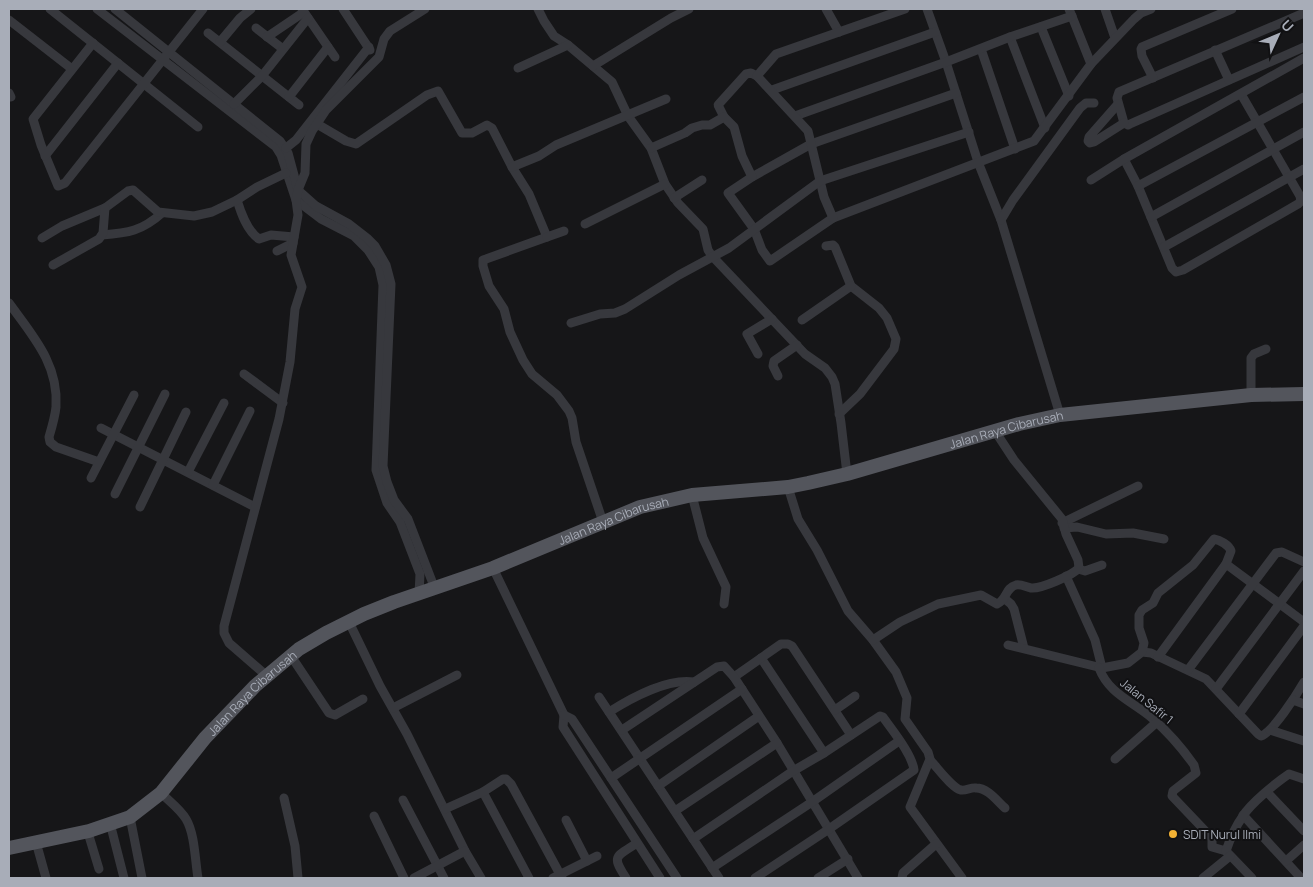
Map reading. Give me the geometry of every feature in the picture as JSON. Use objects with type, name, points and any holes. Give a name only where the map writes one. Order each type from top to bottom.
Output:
[{"type":"main road","name":"Jalan Raya Cibarusah","points":[[9,848],[89,831],[130,817],[161,793],[236,705],[267,676],[313,640],[364,614],[493,568],[640,507],[692,495],[788,487],[847,474],[1019,424],[1060,416],[1251,395],[1304,394]]},
{"type":"street","points":[[50,9],[198,127]]},
{"type":"street","points":[[96,9],[166,55],[280,140],[286,148],[298,190],[316,206],[358,230],[375,246],[386,265],[391,284],[383,466],[394,500],[408,519],[420,574],[419,594]]},
{"type":"street","points":[[115,9],[166,55],[276,147],[281,155],[296,200],[298,215],[291,255],[302,287],[295,309],[290,362],[282,403],[230,602],[224,633],[229,643],[267,676]]},
{"type":"street","points":[[93,43],[34,118],[56,184],[61,186],[203,9]]},
{"type":"street","points":[[220,42],[240,18],[251,9]]},
{"type":"street","points":[[343,9],[376,61]]},
{"type":"street","points":[[296,200],[305,173],[306,144],[326,110],[376,61],[381,53],[384,39],[390,31],[425,9]]},
{"type":"street","points":[[538,9],[554,36],[568,45],[612,82],[628,116],[651,148],[665,184],[674,198],[703,228],[708,250],[712,256],[805,354],[824,368],[832,377],[835,384],[847,474]]},
{"type":"street","points":[[593,66],[689,9]]},
{"type":"street","points":[[826,9],[840,32]]},
{"type":"street","points":[[758,76],[776,54],[905,9]]},
{"type":"street","points":[[927,9],[978,162],[1000,219],[1060,416]]},
{"type":"street","points":[[1105,9],[1115,38]]},
{"type":"street","points":[[956,93],[811,144],[752,177],[728,194],[754,229],[762,250],[770,261],[833,218],[1034,141],[1091,64],[1140,11],[1151,9]]},
{"type":"street","points":[[1153,78],[1142,56],[1142,47],[1232,9]]},
{"type":"street","points":[[234,104],[262,76],[283,49],[305,13]]},
{"type":"street","points":[[267,36],[305,13]]},
{"type":"street","points":[[305,13],[335,57]]},
{"type":"street","points":[[795,116],[1041,27],[1071,13],[1091,64]]},
{"type":"street","points":[[1124,123],[1118,104],[1117,96],[1119,92],[1304,13]]},
{"type":"street","points":[[9,20],[72,69]]},
{"type":"street","points":[[1041,27],[1069,96]]},
{"type":"street","points":[[256,28],[283,49]]},
{"type":"street","points":[[772,90],[935,32]]},
{"type":"street","points":[[208,33],[299,106]]},
{"type":"street","points":[[1010,37],[1045,128]]},
{"type":"street","points":[[518,68],[568,45]]},
{"type":"street","points":[[289,97],[328,47]]},
{"type":"street","points":[[286,148],[296,140],[368,47]]},
{"type":"street","points":[[1118,104],[1087,140],[1089,143],[1094,142],[1124,123],[1128,125],[1304,47]]},
{"type":"street","points":[[981,49],[1015,149]]},
{"type":"street","points":[[1215,50],[1229,80]]},
{"type":"street","points":[[1091,180],[1124,159],[1304,58]]},
{"type":"street","points":[[46,156],[118,63]]},
{"type":"street","points":[[752,177],[742,156],[734,127],[724,118],[718,105],[746,74],[758,76],[806,127],[824,197],[833,218]]},
{"type":"street","points":[[317,124],[346,141],[356,144],[427,95],[438,91],[462,133],[469,134],[489,125],[493,130],[512,167],[529,194],[547,237]]},
{"type":"street","points":[[1124,159],[1138,186],[1172,268],[1176,272],[1183,270],[1298,204],[1301,199],[1241,94]]},
{"type":"street","points":[[1138,186],[1258,123],[1304,96]]},
{"type":"street","points":[[512,167],[538,156],[556,144],[666,99]]},
{"type":"street","points":[[1000,219],[1080,108],[1086,103],[1094,103]]},
{"type":"street","points":[[651,148],[692,128],[710,125],[724,118]]},
{"type":"street","points":[[571,323],[600,314],[615,313],[741,240],[820,182],[969,132]]},
{"type":"street","points":[[1151,217],[1304,132]]},
{"type":"street","points":[[1164,247],[1304,170]]},
{"type":"street","points":[[42,238],[62,226],[106,208],[128,191],[133,190],[158,212],[194,216],[205,214],[237,200],[257,187],[286,173]]},
{"type":"street","points":[[674,198],[702,180]]},
{"type":"street","points":[[585,224],[665,184]]},
{"type":"street","points":[[237,200],[245,219],[256,237],[260,239],[272,235],[294,240]]},
{"type":"street","points":[[296,200],[321,219],[354,236],[368,250],[382,275],[376,470],[387,503],[400,522],[435,589]]},
{"type":"street","points":[[53,264],[99,239],[102,235],[106,208]]},
{"type":"street","points":[[102,235],[133,232],[162,213]]},
{"type":"street","points":[[564,231],[483,260],[483,266],[489,286],[504,309],[510,332],[523,360],[532,374],[557,395],[569,411],[576,442],[603,522]]},
{"type":"street","points":[[277,251],[294,240]]},
{"type":"street","points":[[826,246],[833,245],[838,250],[851,286],[879,308],[887,318],[896,338],[894,349],[840,418]]},
{"type":"street","points":[[802,320],[851,286]]},
{"type":"street","points":[[9,302],[38,344],[51,367],[56,406],[49,437],[50,442],[56,447],[99,462]]},
{"type":"street","points":[[758,354],[747,334],[772,319]]},
{"type":"street","points":[[778,376],[773,366],[774,361],[797,345]]},
{"type":"street","points":[[1251,395],[1250,369],[1252,356],[1266,349]]},
{"type":"street","points":[[244,374],[282,403]]},
{"type":"street","points":[[115,494],[165,394]]},
{"type":"street","points":[[91,478],[134,396]]},
{"type":"street","points":[[188,472],[224,402]]},
{"type":"street","points":[[213,485],[250,410]]},
{"type":"street","points":[[140,507],[186,412]]},
{"type":"street","points":[[101,428],[255,506]]},
{"type":"street","points":[[995,432],[1014,460],[1062,519],[1078,560],[1078,569]]},
{"type":"street","points":[[1063,525],[1138,486]]},
{"type":"street","points":[[788,487],[798,519],[817,550],[848,611],[873,640],[896,672],[907,698],[905,719],[928,752],[930,760],[957,788],[964,790],[982,789],[991,794],[1005,808]]},
{"type":"street","points":[[692,495],[703,538],[726,587],[724,604]]},
{"type":"street","points":[[1063,525],[1106,534],[1133,532],[1164,539]]},
{"type":"street","points":[[1142,652],[1144,643],[1138,620],[1142,610],[1153,603],[1158,593],[1193,565],[1214,539],[1231,551],[1226,564],[1158,657]]},
{"type":"street","points":[[1188,670],[1276,553],[1282,552],[1304,562]]},
{"type":"street","points":[[873,640],[900,622],[938,604],[981,595],[997,604],[1005,599],[1011,587],[1016,585],[1036,588],[1078,569],[1085,571],[1102,564]]},
{"type":"street","points":[[1226,564],[1304,622]]},
{"type":"street","points":[[493,568],[564,715],[563,726],[660,878]]},
{"type":"street","points":[[1216,689],[1304,570]]},
{"type":"street","name":"Jalan Safir 1","points":[[1066,576],[1095,640],[1103,679],[1115,692],[1157,722],[1187,755],[1196,768],[1194,775],[1173,791],[1172,796],[1212,838],[1212,847],[1228,854],[1252,878]]},
{"type":"street","points":[[1005,599],[1012,604],[1014,609],[1024,648]]},
{"type":"street","points":[[349,622],[465,851],[481,878]]},
{"type":"street","points":[[1239,714],[1304,626]]},
{"type":"street","points":[[734,677],[781,644],[788,644],[792,646],[851,735]]},
{"type":"street","points":[[1008,645],[1100,668],[1128,663],[1142,652],[1151,652],[1206,679],[1258,734],[1264,735],[1293,700],[1304,682]]},
{"type":"street","points":[[291,656],[329,713],[335,715],[363,699]]},
{"type":"street","points":[[761,658],[824,753]]},
{"type":"street","points":[[622,730],[721,665],[727,669],[742,689],[830,829],[858,878]]},
{"type":"street","points":[[392,708],[457,675]]},
{"type":"street","points":[[609,712],[634,696],[649,690],[678,682],[694,682]]},
{"type":"street","points":[[611,778],[742,689]]},
{"type":"street","points":[[835,710],[855,696]]},
{"type":"street","points":[[599,697],[719,878]]},
{"type":"street","points":[[1293,700],[1304,704]]},
{"type":"street","points":[[564,715],[572,720],[676,878]]},
{"type":"street","points":[[658,786],[759,716]]},
{"type":"street","points":[[693,838],[793,771],[881,716],[899,741],[914,770],[830,829],[755,878]]},
{"type":"street","points":[[1115,759],[1157,722]]},
{"type":"street","points":[[1270,730],[1304,741]]},
{"type":"street","points":[[712,868],[812,802],[899,741]]},
{"type":"street","points":[[675,812],[777,744]]},
{"type":"street","points":[[930,760],[910,807],[962,878]]},
{"type":"street","points":[[1203,878],[1228,854],[1234,830],[1243,815],[1289,774],[1304,779]]},
{"type":"street","points":[[445,809],[483,792],[503,779],[509,781],[558,877],[597,856]]},
{"type":"street","points":[[483,792],[529,878]]},
{"type":"street","points":[[1267,792],[1304,831]]},
{"type":"street","points":[[161,793],[186,819],[198,878]]},
{"type":"street","points":[[284,798],[297,858],[298,878]]},
{"type":"street","points":[[403,800],[444,878]]},
{"type":"street","points":[[1243,815],[1301,878]]},
{"type":"street","points":[[374,816],[404,878]]},
{"type":"street","points":[[130,817],[142,878]]},
{"type":"street","points":[[566,820],[587,861]]},
{"type":"street","points":[[110,823],[124,878]]},
{"type":"street","points":[[89,831],[99,869]]},
{"type":"street","points":[[36,842],[46,878]]},
{"type":"street","points":[[626,878],[616,862],[616,858],[619,854],[637,843]]},
{"type":"street","points":[[902,878],[902,873],[936,844]]},
{"type":"street","points":[[1286,861],[1304,845]]},
{"type":"street","points":[[414,878],[465,851]]},
{"type":"street","points":[[819,878],[848,859]]},
{"type":"street","points":[[1239,878],[1241,867]]},
{"type":"place","name":"SDIT Nurul Ilmi","points":[[1173,834]]}]
